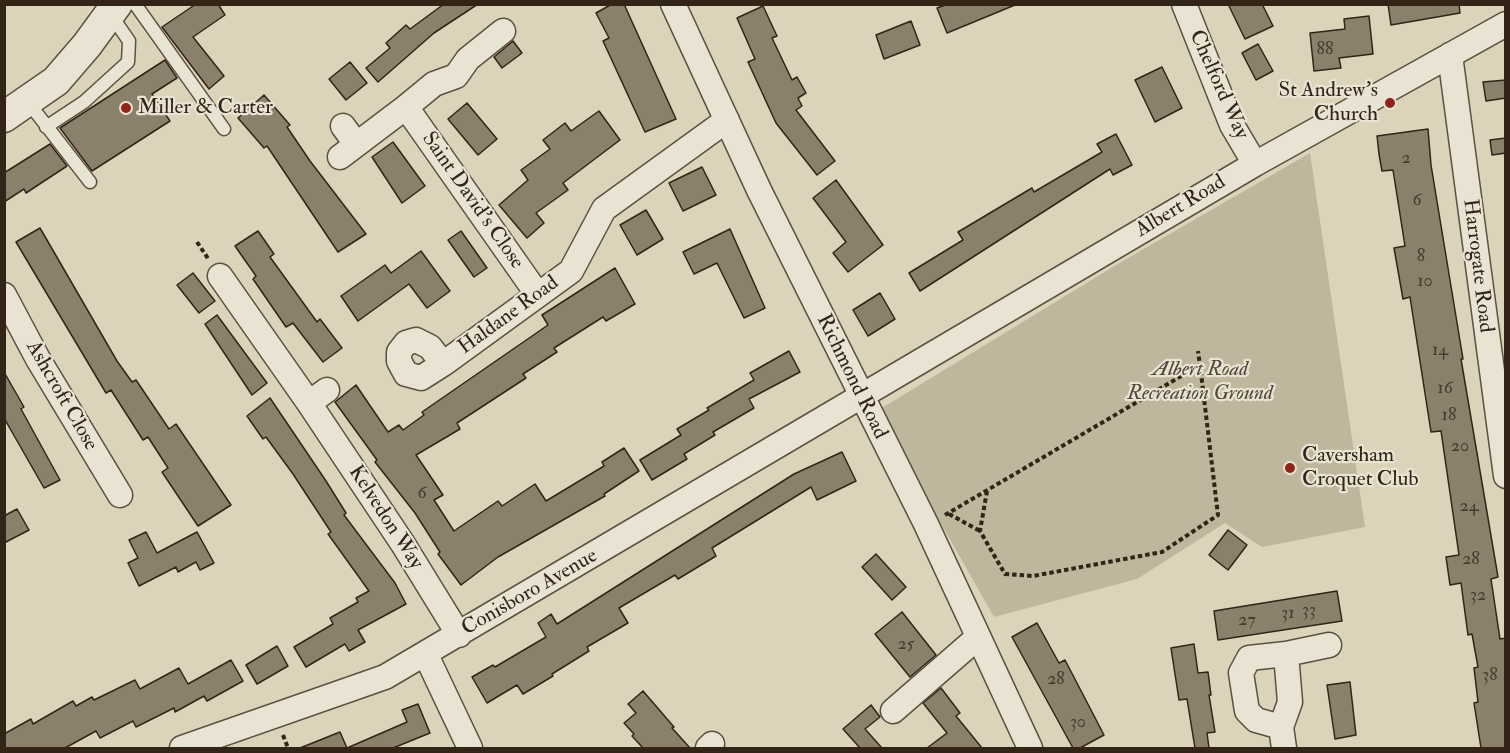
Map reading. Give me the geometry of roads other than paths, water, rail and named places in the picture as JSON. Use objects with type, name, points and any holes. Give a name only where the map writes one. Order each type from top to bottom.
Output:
[{"type":"street","name":"Richmond Road","points":[[673,4],[861,398],[926,524],[1030,748]]},
{"type":"street","name":"Chelford Way","points":[[1184,4],[1232,125],[1255,164]]},
{"type":"street","points":[[16,110],[56,81],[121,8]]},
{"type":"street","name":"Albert Road","points":[[861,398],[1255,164],[1506,24]]},
{"type":"street","points":[[346,142],[406,106],[434,84],[456,76],[468,58],[503,31]]},
{"type":"street","name":"Harrogate Road","points":[[1450,55],[1498,367],[1506,476]]},
{"type":"street","name":"Saint David's Close","points":[[406,106],[538,296]]},
{"type":"street","name":"Haldane Road","points":[[443,364],[571,271],[604,209],[727,120]]},
{"type":"street","name":"Kelvedon Way","points":[[220,276],[291,380],[318,396],[403,544],[459,635]]},
{"type":"street","name":"Ashcroft Close","points":[[4,295],[38,359],[120,495]]},
{"type":"street","name":"Conisboro Avenue","points":[[182,748],[385,677],[861,398]]},
{"type":"street","points":[[893,711],[977,638]]},
{"type":"street","points":[[1286,654],[1290,702],[1283,738],[1256,720],[1247,711],[1241,673],[1250,658],[1286,654],[1329,645]]},
{"type":"street","points":[[426,655],[470,748]]},
{"type":"lane","points":[[46,126],[84,102],[128,62],[129,41],[121,8]]},
{"type":"lane","points":[[121,8],[224,129]]},
{"type":"lane","points":[[16,110],[46,126],[90,182]]},
{"type":"place","name":"St Andrew's Church","points":[[1390,103]]},
{"type":"place","name":"Miller & Carter","points":[[126,108]]},
{"type":"place","name":"Caversham Croquet Club","points":[[1290,468]]},
{"type":"park label","name":"Albert Road Recreation Ground","points":[[1200,382]]}]
